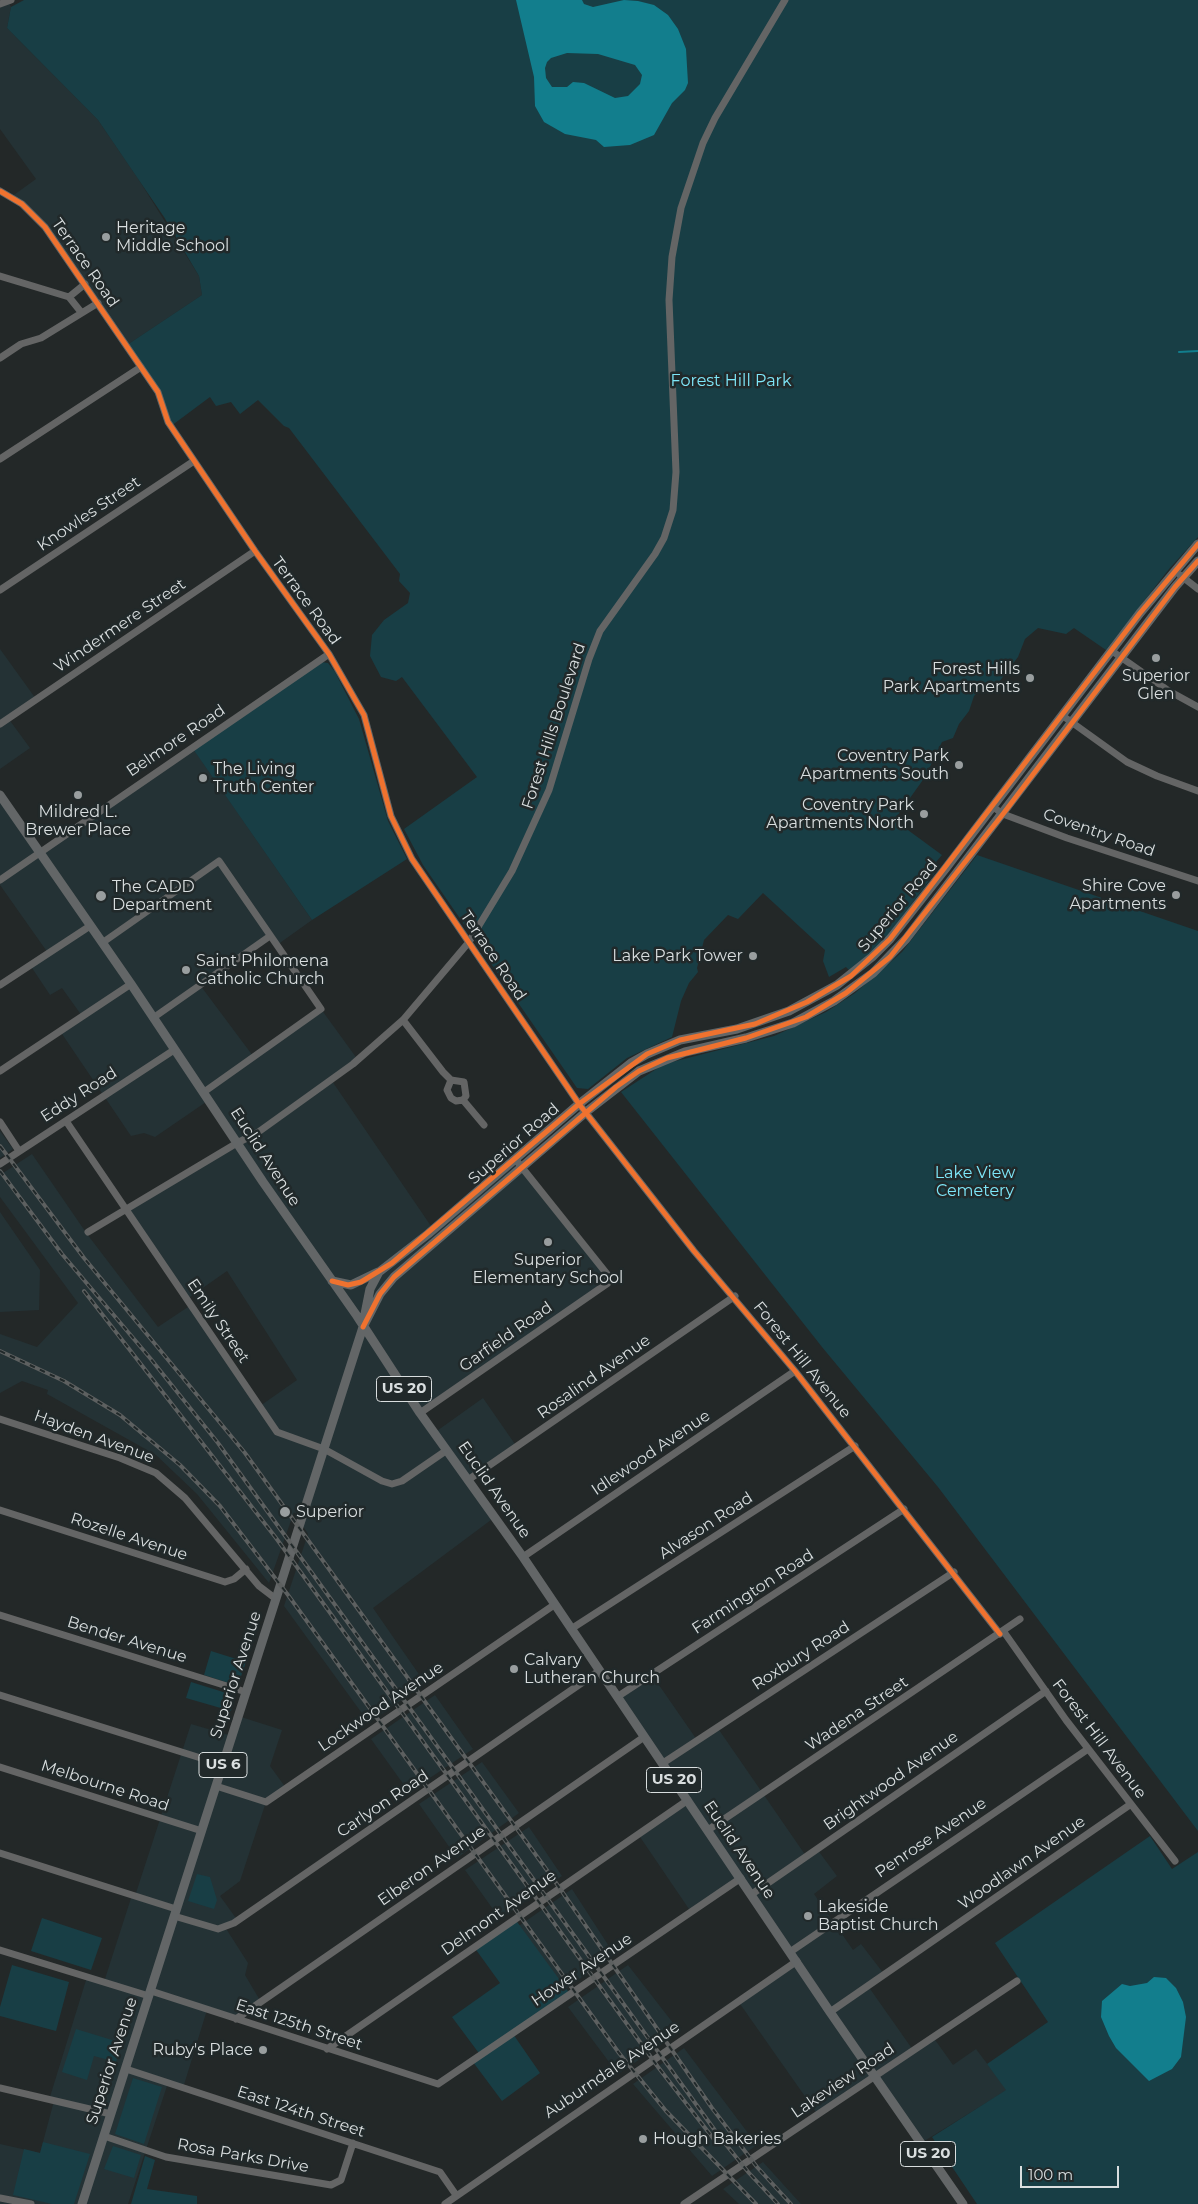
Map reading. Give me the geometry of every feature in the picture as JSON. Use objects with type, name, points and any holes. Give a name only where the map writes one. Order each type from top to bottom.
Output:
[{"type":"main road","name":"Superior Road","points":[[364,1327],[370,1289],[379,1272],[516,1160],[579,1104],[631,1063],[655,1050],[680,1040],[737,1029],[789,1011],[837,985],[872,957],[890,939],[1174,571],[1198,544]]},
{"type":"main road","name":"Superior Road","points":[[364,1327],[386,1286],[616,1087],[653,1064],[685,1052],[739,1040],[793,1023],[840,997],[890,956],[1003,814],[1183,578],[1198,562]]},
{"type":"main road","name":"Euclid Avenue","points":[[0,795],[131,984],[237,1143],[364,1327],[420,1413],[523,1557],[830,2012],[963,2204]]},
{"type":"main road","points":[[737,1029],[739,1040]]},
{"type":"main road","points":[[332,1281],[351,1284],[361,1282],[379,1272]]},
{"type":"main road","name":"Superior Avenue","points":[[82,2204],[364,1327]]},
{"type":"street","points":[[0,4],[11,0]]},
{"type":"street","name":"Forest Hills Boulevard","points":[[88,1232],[237,1143],[258,1133],[353,1064],[403,1020],[469,942],[512,871],[549,790],[589,659],[600,631],[655,554],[673,510],[676,472],[669,300],[672,256],[681,208],[703,143],[715,118],[785,0]]},
{"type":"street","name":"Terrace Road","points":[[0,191],[22,204],[38,218],[85,284],[158,392],[168,422],[255,551],[329,654],[364,715],[388,806],[412,859],[579,1104]]},
{"type":"street","points":[[0,276],[68,297],[81,312]]},
{"type":"street","points":[[68,297],[85,284]]},
{"type":"street","points":[[0,358],[21,344],[41,338],[98,303]]},
{"type":"street","points":[[0,459],[141,367]]},
{"type":"street","name":"Knowles Street","points":[[0,590],[194,461]]},
{"type":"street","name":"Windermere Street","points":[[0,724],[255,551]]},
{"type":"street","points":[[1174,571],[1198,589]]},
{"type":"street","points":[[1112,651],[1169,691],[1198,707]]},
{"type":"street","name":"Belmore Road","points":[[0,880],[329,654]]},
{"type":"street","points":[[1063,716],[1127,762],[1157,776],[1198,791]]},
{"type":"street","name":"Coventry Road","points":[[993,806],[1003,814],[1198,881]]},
{"type":"street","points":[[102,942],[219,861],[321,1009],[204,1092]]},
{"type":"street","points":[[0,985],[90,926]]},
{"type":"street","points":[[153,1018],[270,936]]},
{"type":"street","points":[[0,1071],[131,984]]},
{"type":"street","points":[[789,1011],[793,1023]]},
{"type":"street","points":[[403,1020],[452,1080],[464,1082],[466,1096],[463,1100]]},
{"type":"street","name":"Eddy Road","points":[[0,1164],[174,1050]]},
{"type":"street","points":[[452,1080],[447,1090],[451,1098],[456,1101],[463,1100]]},
{"type":"street","points":[[463,1100],[484,1124]]},
{"type":"street","name":"Forest Hill Avenue","points":[[579,1104],[694,1251],[735,1296],[855,1446],[1002,1633],[1088,1749],[1175,1861]]},
{"type":"street","name":"Emily Street","points":[[66,1121],[277,1432],[324,1449],[392,1484],[402,1481],[447,1450]]},
{"type":"street","points":[[0,1122],[20,1151]]},
{"type":"street","points":[[516,1160],[523,1168]]},
{"type":"street","name":"Garfield Road","points":[[420,1413],[608,1284],[607,1274],[523,1168]]},
{"type":"street","name":"Rosalind Avenue","points":[[468,1480],[735,1296]]},
{"type":"street","name":"Idlewood Avenue","points":[[523,1557],[795,1371]]},
{"type":"street","name":"Hayden Avenue","points":[[0,1419],[120,1458],[156,1473],[185,1498],[259,1586],[276,1599]]},
{"type":"street","name":"Alvason Road","points":[[571,1629],[855,1446]]},
{"type":"street","name":"Farmington Road","points":[[617,1697],[904,1509]]},
{"type":"street","name":"Rozelle Avenue","points":[[0,1510],[217,1580],[229,1582],[246,1569]]},
{"type":"street","name":"Roxbury Road","points":[[663,1763],[954,1572]]},
{"type":"street","name":"Lockwood Avenue","points":[[216,1786],[266,1802],[554,1605]]},
{"type":"street","name":"Bender Avenue","points":[[0,1615],[246,1692]]},
{"type":"street","name":"Wadena Street","points":[[708,1830],[1020,1620]]},
{"type":"street","name":"Carlyon Road","points":[[0,1853],[218,1929],[234,1923],[599,1671]]},
{"type":"street","name":"Brightwood Avenue","points":[[752,1894],[1046,1691]]},
{"type":"street","points":[[0,1695],[223,1765]]},
{"type":"street","name":"Elberon Avenue","points":[[236,2019],[644,1737]]},
{"type":"street","name":"Penrose Avenue","points":[[790,1952],[1088,1749]]},
{"type":"street","name":"Melbourne Road","points":[[0,1767],[202,1831]]},
{"type":"street","name":"Delmont Avenue","points":[[327,2049],[688,1800]]},
{"type":"street","name":"Woodlawn Avenue","points":[[830,2012],[1131,1804]]},
{"type":"street","name":"Hower Avenue","points":[[438,2084],[741,1878]]},
{"type":"street","name":"East 125th Street","points":[[0,1950],[236,2019],[438,2084]]},
{"type":"street","name":"Auburndale Avenue","points":[[444,2204],[797,1961]]},
{"type":"street","name":"Lakeview Road","points":[[684,2204],[698,2199],[1017,1981]]},
{"type":"street","name":"East 124th Street","points":[[126,2069],[440,2172],[456,2195]]},
{"type":"street","points":[[0,2088],[111,2114]]},
{"type":"street","name":"Rosa Parks Drive","points":[[104,2136],[166,2157],[331,2186],[341,2180],[353,2143]]},
{"type":"street","points":[[0,2199],[8,2204]]},
{"type":"street","points":[[0,2199],[31,2204]]},
{"type":"shaded area","points":[[8,1],[11,7],[7,28],[98,120],[137,177],[199,276],[202,295],[127,345],[38,217],[11,197],[36,179],[0,129],[0,4]]},
{"type":"shaded area","points":[[0,649],[36,699],[8,718],[30,748],[0,769]]},
{"type":"shaded area","points":[[192,747],[312,920],[277,945],[271,936],[200,985],[253,1056],[321,1009],[358,1060],[332,1081],[433,1229],[516,1160],[609,1279],[420,1413],[434,1433],[483,1398],[517,1447],[469,1480],[495,1517],[373,1608],[425,1683],[369,1723],[284,1606],[308,1534],[294,1512],[269,1583],[197,1494],[156,1455],[47,1394],[48,1390],[22,1381],[0,1393],[0,1334],[37,1347],[78,1303],[0,1197],[0,1175],[32,1154],[87,1234],[158,1327],[191,1305],[260,1406],[297,1380],[227,1271],[187,1299],[126,1210],[237,1143],[209,1100],[155,1137],[144,1133],[131,1136],[60,1031],[82,1016],[62,988],[50,995],[30,965],[48,953],[0,885],[0,795],[40,853]]},
{"type":"shaded area","points":[[0,1131],[13,1149],[0,1158]]},
{"type":"shaded area","points":[[0,1212],[40,1270],[39,1310],[0,1312]]},
{"type":"shaded area","points":[[652,1675],[697,1740],[717,1727],[806,1856],[817,1849],[837,1876],[814,1894],[853,1950],[861,1944],[884,1974],[868,1986],[913,2050],[933,2037],[953,2065],[976,2049],[1007,2090],[921,2143],[876,2077],[818,2115],[738,2001],[796,1961],[741,1879],[691,1912],[638,1834],[688,1800],[617,1697]]},
{"type":"shaded area","points":[[435,1695],[473,1749],[409,1792],[371,1739]]},
{"type":"shaded area","points":[[238,1716],[282,1730],[270,1766],[286,1788],[266,1802],[240,1881],[220,1896],[238,1921],[225,1927],[248,1963],[245,1975],[261,2002],[236,2019],[207,2010],[183,2088],[168,2083],[128,2204],[0,2204],[0,2144],[40,2153],[54,2101],[49,2100],[87,1977],[104,1982],[132,1895],[135,1896],[191,1724],[232,1736]]},
{"type":"shaded area","points":[[482,1762],[519,1813],[457,1858],[419,1804]]},
{"type":"shaded area","points":[[529,1827],[562,1876],[500,1919],[465,1870]]},
{"type":"shaded area","points":[[572,1889],[614,1954],[556,1996],[510,1932]]},
{"type":"shaded area","points":[[628,1965],[680,2032],[618,2074],[568,2007]]},
{"type":"shaded area","points":[[684,2048],[757,2145],[712,2176],[633,2084]]},
{"type":"shaded area","points":[[763,2162],[801,2204],[739,2204],[723,2189]]},
{"type":"green space","name":"Forest Hill Park","points":[[24,0],[1198,0],[1198,537],[1169,569],[1106,650],[1074,628],[1066,634],[1038,628],[1025,639],[1018,657],[996,686],[985,686],[974,696],[969,711],[959,724],[953,738],[942,742],[925,777],[895,819],[942,855],[936,862],[940,866],[887,937],[870,955],[850,971],[846,967],[829,977],[823,961],[825,950],[763,893],[738,919],[728,915],[704,940],[697,968],[698,972],[689,983],[681,1001],[672,1037],[627,1058],[588,1089],[577,1088],[423,865],[404,829],[477,777],[402,677],[396,681],[381,677],[370,656],[372,635],[384,620],[408,603],[410,593],[399,581],[400,574],[289,428],[284,426],[258,400],[240,414],[231,402],[216,406],[210,397],[171,426],[158,392],[127,345],[202,295],[199,276],[164,217],[98,120],[7,28],[11,7]]},
{"type":"green space","points":[[321,662],[328,663],[335,672],[359,719],[388,821],[407,859],[312,920],[193,749]]},
{"type":"green space","name":"Lake View Cemetery","points":[[977,855],[1198,931],[1198,1831],[938,1487],[822,1347],[621,1092],[664,1064],[774,1036],[826,1012],[855,993],[902,952]]},
{"type":"green space","points":[[211,1651],[246,1662],[239,1682],[235,1685],[204,1675]]},
{"type":"green space","points":[[191,1682],[233,1695],[231,1711],[186,1698]]},
{"type":"green space","points":[[1150,1836],[1172,1869],[1198,1852],[1198,2204],[977,2204],[932,2137],[1006,2090],[987,2064],[1048,2022],[995,1943]]},
{"type":"green space","points":[[197,1874],[210,1877],[217,1900],[214,1909],[188,1901]]},
{"type":"green space","points":[[42,1918],[102,1938],[91,1970],[31,1951]]},
{"type":"green space","points":[[515,1919],[570,1994],[513,2034],[540,2073],[502,2101],[473,2062],[481,2056],[452,2017],[500,1983],[474,1947]]},
{"type":"green space","points":[[12,1965],[69,1982],[56,2031],[0,2016],[0,2007]]},
{"type":"green space","points":[[76,2029],[122,2043],[116,2062],[94,2056],[87,2080],[62,2072]]},
{"type":"green space","points":[[133,2078],[162,2087],[144,2144],[115,2134]]},
{"type":"green space","points":[[43,2142],[90,2154],[74,2204],[52,2204],[13,2195],[24,2149],[40,2153]]},
{"type":"green space","points":[[113,2146],[141,2155],[134,2178],[104,2169]]},
{"type":"green space","points":[[145,2156],[155,2160],[147,2189],[197,2196],[197,2204],[131,2204]]},
{"type":"water","points":[[516,0],[582,0],[584,4],[593,7],[624,0],[654,5],[668,15],[678,29],[686,49],[688,83],[685,90],[672,103],[654,135],[630,145],[604,147],[596,140],[565,134],[544,122],[535,106],[534,77]],"holes":[[[567,53],[598,54],[635,65],[642,75],[640,84],[628,96],[615,98],[584,83],[573,82],[567,87],[552,87],[546,78],[545,68],[551,58]]]},
{"type":"water","points":[[1154,1977],[1166,1978],[1176,1988],[1183,2002],[1186,2017],[1181,2057],[1172,2069],[1149,2081],[1116,2048],[1101,2017],[1102,2001],[1122,1984],[1130,1986],[1147,1983]]},
{"type":"waterway","points":[[1179,352],[1198,351]]},
{"type":"railway","points":[[0,1146],[84,1258],[245,1453],[554,1880],[712,2108],[757,2167],[791,2204]]},
{"type":"railway","points":[[0,1171],[62,1254],[150,1358],[218,1443],[719,2136],[749,2173],[778,2204]]},
{"type":"railway","points":[[84,1291],[276,1538],[658,2067],[716,2142]]},
{"type":"railway","points":[[0,1351],[64,1381],[120,1415],[180,1465],[220,1506],[288,1595],[619,2053],[666,2111],[756,2204]]},
{"type":"cycle path","points":[[0,191],[22,204],[45,227],[158,392],[168,422],[255,551],[329,654],[364,715],[391,816],[412,859],[579,1104],[694,1251],[795,1371],[1000,1634]]},
{"type":"cycle path","points":[[332,1281],[348,1285],[361,1282],[392,1263],[579,1104],[647,1054],[680,1040],[755,1024],[807,1002],[851,976],[890,939],[1140,613],[1198,544]]},
{"type":"cycle path","points":[[363,1327],[380,1294],[394,1277],[616,1087],[639,1071],[667,1058],[746,1038],[806,1017],[846,993],[890,957],[1003,814],[1175,587],[1198,561]]},
{"type":"place","name":"Heritage Middle School","points":[[106,237]]},
{"type":"place","name":"Superior Glen","points":[[1156,658]]},
{"type":"place","name":"Forest Hills Park Apartments","points":[[1030,678]]},
{"type":"place","name":"Coventry Park Apartments South","points":[[959,765]]},
{"type":"place","name":"The Living Truth Center","points":[[203,778]]},
{"type":"place","name":"Mildred L. Brewer Place","points":[[78,795]]},
{"type":"place","name":"Coventry Park Apartments North","points":[[924,814]]},
{"type":"place","name":"Shire Cove Apartments","points":[[1176,895]]},
{"type":"place","name":"The CADD Department","points":[[101,896]]},
{"type":"place","name":"Lake Park Tower","points":[[753,956]]},
{"type":"place","name":"Saint Philomena Catholic Church","points":[[186,970]]},
{"type":"place","name":"Superior Elementary School","points":[[548,1242]]},
{"type":"place","name":"Superior","points":[[285,1512]]},
{"type":"place","name":"Calvary Lutheran Church","points":[[514,1669]]},
{"type":"place","name":"Lakeside Baptist Church","points":[[808,1916]]},
{"type":"place","name":"Ruby's Place","points":[[263,2050]]},
{"type":"place","name":"Hough Bakeries","points":[[643,2139]]}]
